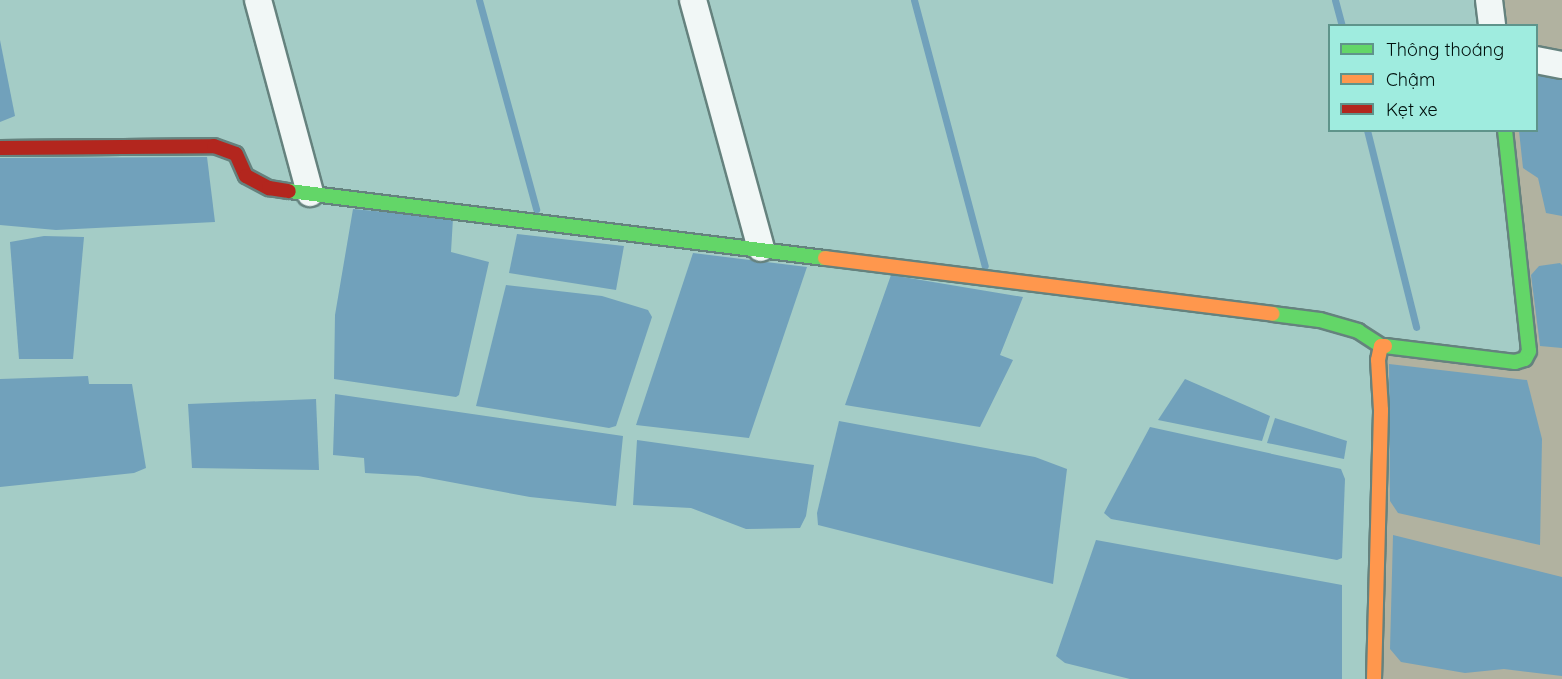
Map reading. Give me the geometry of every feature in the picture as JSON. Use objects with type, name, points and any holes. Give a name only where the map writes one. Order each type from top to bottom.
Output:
[{"type":"street","points":[[258,0],[310,193]]},
{"type":"street","points":[[693,0],[761,248]]},
{"type":"street","points":[[1489,0],[1492,24]]},
{"type":"street","points":[[1538,60],[1562,64]]},
{"type":"street","points":[[0,148],[126,144],[214,146],[236,154],[246,176],[258,184],[310,193],[1320,320],[1358,331],[1381,346],[1515,362],[1525,359],[1529,351],[1505,132]]},
{"type":"street","points":[[1374,679],[1381,410],[1378,360],[1381,346]]},
{"type":"green space","points":[[1496,0],[1562,0],[1562,58],[1538,54],[1538,24],[1499,24]]},
{"type":"green space","points":[[1538,67],[1562,71],[1562,679],[1382,679],[1386,353],[1523,370],[1511,132],[1538,132]]},
{"type":"water","points":[[0,40],[15,116],[0,122]]},
{"type":"water","points":[[1538,74],[1562,78],[1562,216],[1546,213],[1538,178],[1523,168],[1519,132],[1538,132]]},
{"type":"water","points":[[207,157],[215,222],[56,230],[0,225],[0,158]]},
{"type":"water","points":[[353,209],[453,218],[451,252],[489,262],[459,395],[456,397],[334,379],[335,315]]},
{"type":"water","points":[[517,234],[624,246],[616,290],[509,273]]},
{"type":"water","points":[[44,236],[84,237],[73,359],[19,359],[10,242]]},
{"type":"water","points":[[693,253],[807,267],[749,438],[636,425]]},
{"type":"water","points":[[1560,263],[1562,265],[1562,348],[1540,346],[1531,275],[1539,266]]},
{"type":"water","points":[[891,275],[1023,297],[1000,355],[1013,360],[980,427],[845,405]]},
{"type":"water","points":[[506,285],[602,296],[648,310],[652,317],[616,426],[609,428],[476,406]]},
{"type":"water","points":[[1389,364],[1527,380],[1542,439],[1540,545],[1398,513],[1390,501]]},
{"type":"water","points":[[88,376],[89,384],[132,384],[146,468],[134,473],[0,487],[0,379]]},
{"type":"water","points":[[1185,379],[1270,416],[1262,441],[1158,420]]},
{"type":"water","points":[[335,394],[623,436],[616,506],[530,497],[418,476],[365,473],[364,458],[333,455]]},
{"type":"water","points":[[316,399],[319,470],[192,468],[188,404]]},
{"type":"water","points":[[1275,418],[1347,441],[1344,459],[1267,443]]},
{"type":"water","points":[[839,421],[1035,457],[1067,469],[1053,584],[818,525],[817,513]]},
{"type":"water","points":[[1150,427],[1341,469],[1345,479],[1342,558],[1337,560],[1111,519],[1104,513]]},
{"type":"water","points":[[637,440],[814,465],[806,516],[800,528],[746,529],[691,508],[633,505]]},
{"type":"water","points":[[1393,535],[1562,577],[1562,676],[1504,669],[1465,673],[1401,662],[1390,649]]},
{"type":"water","points":[[1096,540],[1342,585],[1342,679],[1130,679],[1065,663],[1056,656]]},
{"type":"waterway","points":[[479,0],[536,209]]},
{"type":"waterway","points":[[914,0],[985,266]]},
{"type":"waterway","points":[[1335,0],[1341,24]]},
{"type":"waterway","points":[[1367,132],[1416,327]]},
{"type":"traffic: fast","points":[[1385,346],[1515,362],[1525,359],[1529,351],[1505,132]]},
{"type":"traffic: fast","points":[[289,191],[825,258]]},
{"type":"traffic: fast","points":[[1273,314],[1320,320],[1358,331],[1381,346]]},
{"type":"traffic: slow","points":[[825,258],[1273,314]]},
{"type":"traffic: slow","points":[[1374,679],[1381,410],[1378,360],[1381,346],[1385,346]]},
{"type":"traffic: jam","points":[[0,148],[214,146],[236,154],[246,176],[269,188],[289,191]]}]
